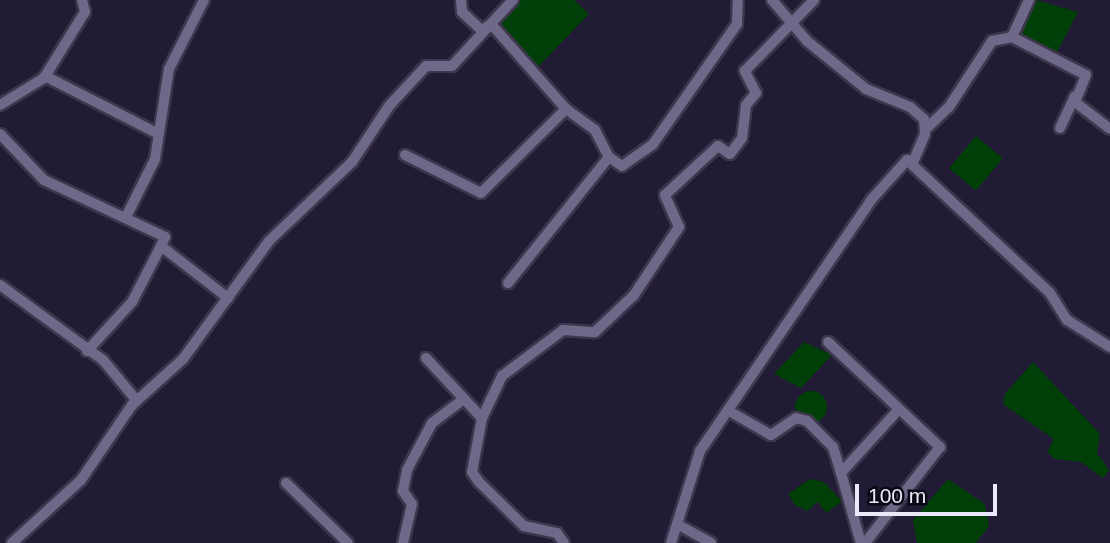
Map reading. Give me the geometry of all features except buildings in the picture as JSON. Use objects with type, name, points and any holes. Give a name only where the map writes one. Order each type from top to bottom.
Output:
[{"type":"street","points":[[0,106],[45,76],[85,12],[82,0]]},
{"type":"street","points":[[127,215],[153,166],[169,69],[204,0]]},
{"type":"street","points":[[461,0],[462,12],[481,30],[494,22]]},
{"type":"street","points":[[12,543],[81,480],[137,401],[165,380],[228,298],[254,257],[333,184],[377,120],[426,66],[452,66],[513,0]]},
{"type":"street","points":[[494,22],[566,109],[595,130],[609,158],[622,166],[653,144],[737,24],[738,0]]},
{"type":"street","points":[[772,0],[790,22],[866,89],[910,107],[927,128]]},
{"type":"street","points":[[564,543],[557,533],[524,526],[471,472],[482,418],[514,367],[564,331],[595,332],[634,295],[679,228],[665,195],[718,146],[730,154],[742,138],[746,105],[757,93],[745,71],[814,0]]},
{"type":"street","points":[[1012,37],[1029,0]]},
{"type":"street","points":[[671,543],[700,450],[871,200],[892,173],[913,162],[927,128],[949,107],[992,41],[1012,37],[1086,75]]},
{"type":"street","points":[[1060,128],[1086,75]]},
{"type":"street","points":[[1086,75],[1074,102],[1110,129]]},
{"type":"street","points":[[45,76],[157,133]]},
{"type":"street","points":[[405,155],[481,193],[566,109]]},
{"type":"street","points":[[0,134],[44,180],[127,215],[165,237],[132,302],[87,351]]},
{"type":"street","points":[[508,283],[609,158]]},
{"type":"street","points":[[913,162],[1050,293],[1067,320],[1110,347]]},
{"type":"street","points":[[162,246],[228,298]]},
{"type":"street","points":[[0,285],[121,377],[137,401]]},
{"type":"street","points":[[828,342],[940,447],[863,543]]},
{"type":"street","points":[[426,358],[482,418]]},
{"type":"street","points":[[403,543],[412,504],[403,491],[407,470],[432,423],[463,400]]},
{"type":"street","points":[[841,473],[899,409]]},
{"type":"street","points":[[729,411],[771,435],[796,418],[807,421],[833,447],[863,543]]},
{"type":"street","points":[[286,483],[348,543]]},
{"type":"street","points":[[677,524],[711,543]]},
{"type":"shaded area","points":[[519,0],[574,0],[589,14],[538,67],[498,24]]},
{"type":"shaded area","points":[[1035,0],[1078,12],[1055,56],[1020,39]]},
{"type":"shaded area","points":[[976,136],[1003,158],[976,191],[949,168]]},
{"type":"shaded area","points":[[804,342],[832,355],[801,388],[774,374]]},
{"type":"shaded area","points":[[1033,362],[1100,434],[1097,453],[1109,470],[1103,478],[1081,462],[1055,459],[1047,452],[1054,439],[1004,405],[1004,395]]},
{"type":"shaded area","points":[[811,391],[823,395],[827,407],[823,419],[811,423],[799,419],[795,407],[799,395]]},
{"type":"shaded area","points":[[810,479],[824,482],[842,501],[827,513],[817,502],[807,511],[795,505],[788,494]]},
{"type":"shaded area","points":[[948,479],[985,504],[989,526],[976,543],[917,543],[913,520]]}]
